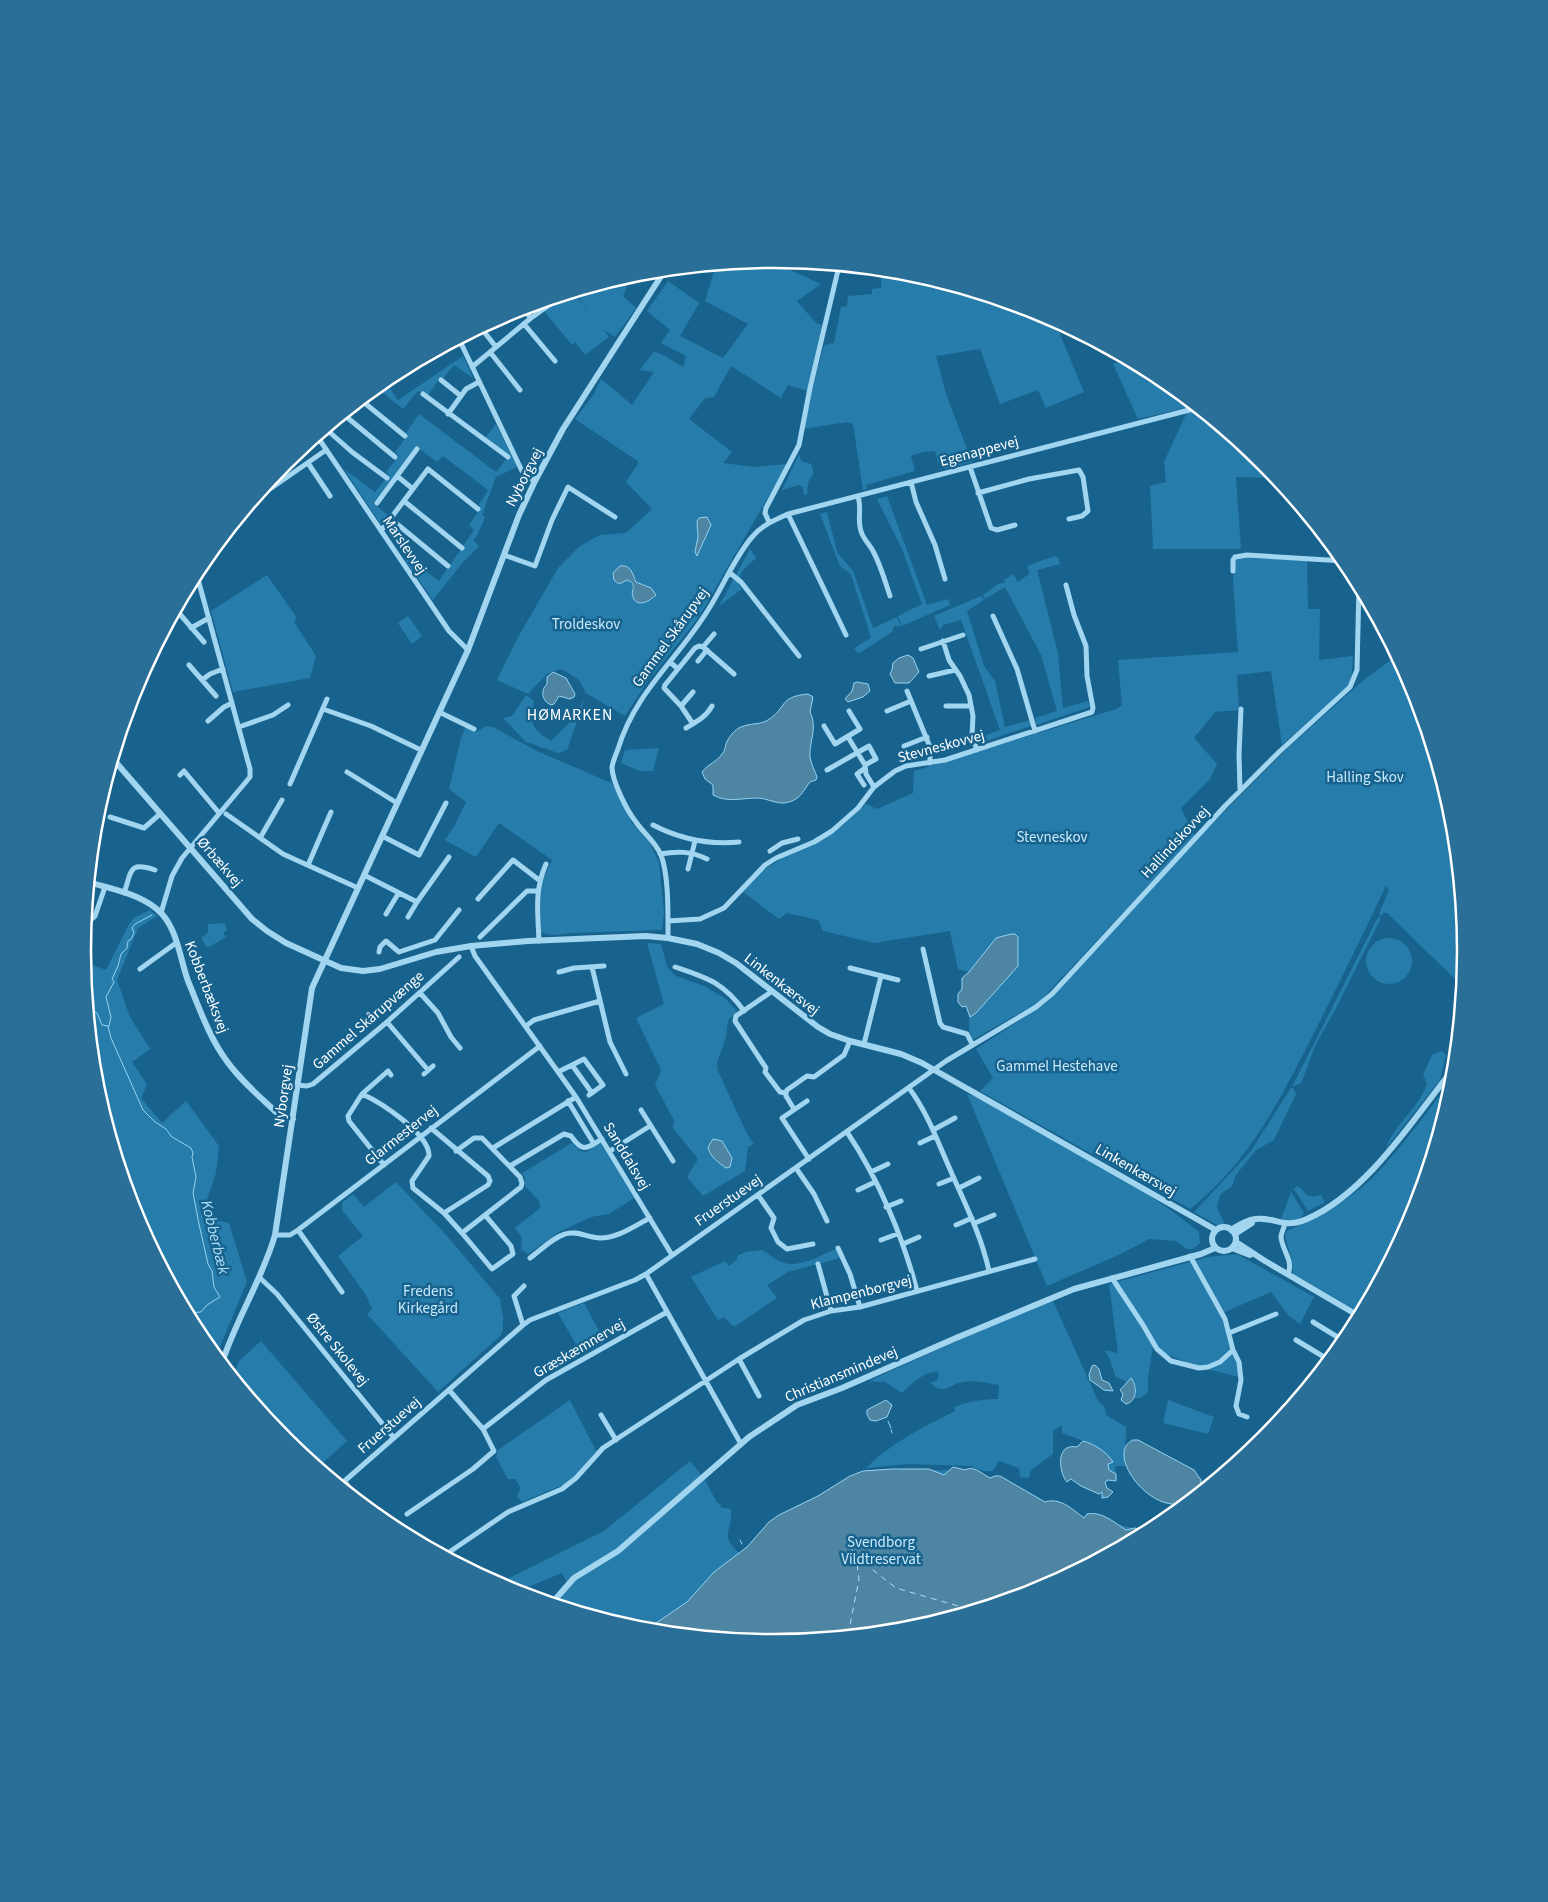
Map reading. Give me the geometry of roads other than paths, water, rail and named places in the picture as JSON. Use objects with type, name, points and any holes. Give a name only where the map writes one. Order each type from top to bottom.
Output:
[{"type":"street","points":[[769,522],[765,513],[766,508],[799,445],[810,388],[838,272]]},
{"type":"street","name":"Nyborgvej","points":[[225,1356],[237,1324],[260,1278],[275,1235],[310,997],[325,960],[468,650],[519,515],[534,481],[563,429],[660,278]]},
{"type":"street","points":[[472,367],[531,318],[548,307]]},
{"type":"street","points":[[528,314],[531,318]]},
{"type":"street","points":[[524,324],[555,361]]},
{"type":"street","points":[[485,333],[496,347]]},
{"type":"street","points":[[462,345],[522,471],[534,481]]},
{"type":"street","points":[[490,352],[520,390]]},
{"type":"street","points":[[441,380],[461,396]]},
{"type":"street","points":[[448,414],[466,389],[479,382]]},
{"type":"street","points":[[422,394],[508,457]]},
{"type":"street","points":[[366,404],[405,436]]},
{"type":"street","name":"Egenappevej","points":[[769,522],[788,514],[1191,409]]},
{"type":"street","points":[[348,418],[395,457]]},
{"type":"street","points":[[331,432],[352,452],[387,478]]},
{"type":"street","name":"Marslevvej","points":[[320,441],[449,631],[468,650]]},
{"type":"street","points":[[377,503],[417,449]]},
{"type":"street","points":[[277,483],[326,450]]},
{"type":"street","points":[[308,463],[330,496]]},
{"type":"street","points":[[970,467],[991,528],[997,530],[1015,525]]},
{"type":"street","points":[[381,531],[428,469],[478,509]]},
{"type":"street","points":[[978,493],[1029,479],[1079,470],[1083,477],[1088,511],[1082,516],[1069,519]]},
{"type":"street","points":[[397,476],[414,489]]},
{"type":"street","points":[[911,482],[916,502],[935,544],[945,580]]},
{"type":"street","points":[[504,555],[535,566],[552,520],[568,487],[615,517]]},
{"type":"street","points":[[858,496],[861,509],[859,522],[861,533],[873,551],[883,573],[890,596]]},
{"type":"street","points":[[404,501],[462,548]]},
{"type":"street","points":[[788,514],[846,634]]},
{"type":"street","points":[[391,519],[448,566]]},
{"type":"street","name":"Gammel Skårupvej","points":[[668,938],[665,868],[654,841],[635,822],[628,810],[614,780],[612,767],[626,723],[653,682],[708,611],[745,545],[754,534],[769,522]]},
{"type":"street","points":[[1233,571],[1233,560],[1235,557],[1247,555],[1334,560]]},
{"type":"street","points":[[730,574],[741,582],[799,656]]},
{"type":"street","points":[[161,913],[174,871],[182,858],[250,777],[250,769],[199,583]]},
{"type":"street","name":"Stevneskovvej","points":[[668,921],[694,920],[712,915],[724,908],[765,865],[786,853],[814,842],[832,831],[858,808],[874,787],[895,771],[906,766],[945,760],[1092,712],[1093,708],[1086,676],[1086,646],[1074,615],[1066,585]]},
{"type":"street","name":"Hallindskovvej","points":[[934,1070],[972,1044],[1036,1007],[1052,994],[1240,791],[1350,687],[1358,670],[1359,600]]},
{"type":"street","points":[[180,615],[204,642]]},
{"type":"street","points":[[993,616],[1017,669],[1035,731]]},
{"type":"street","points":[[191,628],[209,618]]},
{"type":"street","points":[[698,660],[714,634]]},
{"type":"street","points":[[921,650],[963,635]]},
{"type":"street","points":[[943,641],[955,670],[964,683],[973,716],[972,736],[977,750]]},
{"type":"street","points":[[693,724],[681,706],[664,688],[665,684],[695,648],[699,646],[734,674]]},
{"type":"street","points":[[670,662],[678,669]]},
{"type":"street","points":[[189,665],[216,696]]},
{"type":"street","points":[[202,680],[214,672],[223,669]]},
{"type":"street","points":[[929,676],[955,670]]},
{"type":"street","points":[[907,691],[927,737],[930,747],[930,763]]},
{"type":"street","points":[[681,706],[693,692]]},
{"type":"street","points":[[290,784],[327,699]]},
{"type":"street","points":[[887,711],[911,702]]},
{"type":"street","points":[[208,721],[224,707],[232,703]]},
{"type":"street","points":[[238,727],[266,718],[288,705]]},
{"type":"street","points":[[686,728],[708,712],[712,706]]},
{"type":"street","points":[[946,706],[971,706]]},
{"type":"street","points":[[323,709],[371,726],[422,750]]},
{"type":"street","points":[[1240,791],[1241,709]]},
{"type":"street","points":[[824,726],[835,744],[860,729],[849,711]]},
{"type":"street","points":[[439,712],[474,729]]},
{"type":"street","points":[[848,736],[874,787]]},
{"type":"street","points":[[904,746],[927,737]]},
{"type":"street","points":[[827,770],[868,746],[876,759],[857,774],[864,786]]},
{"type":"street","name":"Ørbækvej","points":[[118,765],[252,919],[286,943],[325,960]]},
{"type":"street","points":[[180,775],[184,771],[219,813]]},
{"type":"street","points":[[348,772],[397,802]]},
{"type":"street","points":[[260,838],[282,800]]},
{"type":"street","points":[[382,836],[420,854],[446,803]]},
{"type":"street","points":[[308,865],[331,812]]},
{"type":"street","points":[[110,817],[144,828],[160,814]]},
{"type":"street","points":[[226,814],[283,854],[358,888]]},
{"type":"street","points":[[653,825],[695,841],[710,843],[739,842]]},
{"type":"street","points":[[770,851],[782,843],[798,839]]},
{"type":"street","points":[[688,869],[695,841]]},
{"type":"street","points":[[782,843],[786,853]]},
{"type":"street","points":[[660,854],[683,852],[692,853],[707,859]]},
{"type":"street","points":[[408,917],[449,857]]},
{"type":"street","points":[[478,900],[513,860],[539,880]]},
{"type":"street","points":[[539,941],[539,880],[546,864]]},
{"type":"street","points":[[124,893],[132,869],[136,866],[141,865],[155,870]]},
{"type":"street","points":[[364,875],[417,902]]},
{"type":"street","name":"Kobberbæksvej","points":[[95,884],[139,898],[161,913],[172,930],[188,980],[214,1041],[225,1059],[237,1074],[276,1112],[282,1116],[293,1118]]},
{"type":"street","points":[[92,919],[105,887]]},
{"type":"street","points":[[480,937],[527,891],[538,891]]},
{"type":"street","points":[[386,914],[398,894]]},
{"type":"street","points":[[379,952],[380,947],[386,941],[399,952],[435,940],[460,910]]},
{"type":"street","name":"Linkenkærsvej","points":[[325,960],[347,970],[363,971],[380,969],[419,957],[471,946],[646,936],[697,944],[719,953],[736,963],[818,1027],[850,1041],[905,1055],[934,1070],[1187,1214],[1214,1232]]},
{"type":"street","points":[[140,969],[176,943]]},
{"type":"street","name":"Sanddalsvej","points":[[471,946],[475,956],[576,1097],[672,1255]]},
{"type":"street","points":[[416,947],[419,957]]},
{"type":"street","points":[[923,949],[940,1023],[943,1027],[967,1034],[972,1044]]},
{"type":"street","name":"Gammel Skårupvænge","points":[[297,1085],[307,1086],[313,1084],[420,993],[449,963],[459,957]]},
{"type":"street","points":[[592,966],[610,1042],[626,1074]]},
{"type":"street","points":[[559,972],[574,968],[604,966]]},
{"type":"street","points":[[675,967],[712,980],[730,993],[744,1010]]},
{"type":"street","points":[[850,968],[898,980]]},
{"type":"street","points":[[864,1044],[881,976]]},
{"type":"street","points":[[771,992],[736,1016],[735,1021],[766,1068],[765,1072],[770,1080],[780,1092],[786,1093]]},
{"type":"street","points":[[420,993],[438,1013],[451,1037],[460,1048]]},
{"type":"street","points":[[526,1026],[534,1020],[600,1002]]},
{"type":"street","points":[[387,1022],[426,1072],[433,1066]]},
{"type":"street","points":[[786,1093],[787,1090],[807,1076],[814,1077],[844,1055],[850,1041]]},
{"type":"street","name":"Glarmestervej","points":[[275,1235],[290,1235],[298,1230],[540,1046]]},
{"type":"street","points":[[558,1072],[572,1065],[584,1059],[603,1085],[591,1094],[572,1065]]},
{"type":"street","name":"Fruerstuevej","points":[[345,1482],[530,1320],[635,1280],[646,1274],[934,1070]]},
{"type":"street","points":[[384,1165],[349,1121],[348,1116],[362,1094],[388,1072],[391,1075]]},
{"type":"street","points":[[1233,1232],[1249,1224],[1266,1219],[1285,1224],[1296,1223],[1308,1218],[1356,1185],[1378,1165],[1445,1080]]},
{"type":"street","points":[[909,1088],[926,1113],[974,1220],[984,1246],[989,1271]]},
{"type":"street","points":[[786,1093],[794,1109]]},
{"type":"street","points":[[362,1094],[413,1128],[420,1137],[429,1151],[429,1156],[412,1181],[413,1188],[444,1213],[492,1269],[512,1254],[511,1246],[485,1215]]},
{"type":"street","points":[[492,1148],[576,1097]]},
{"type":"street","points":[[568,1101],[594,1144]]},
{"type":"street","points":[[807,1101],[782,1118],[809,1159]]},
{"type":"street","points":[[641,1110],[673,1161]]},
{"type":"street","points":[[920,1143],[955,1118]]},
{"type":"street","points":[[610,1151],[650,1126]]},
{"type":"street","points":[[431,1128],[488,1176],[490,1181],[488,1185],[444,1213]]},
{"type":"street","points":[[847,1132],[864,1158],[903,1244],[917,1291]]},
{"type":"street","points":[[510,1166],[564,1134],[571,1136],[582,1148],[602,1139]]},
{"type":"street","points":[[456,1151],[478,1137],[482,1138],[510,1166],[522,1183],[521,1187],[462,1233]]},
{"type":"street","points":[[871,1172],[888,1164]]},
{"type":"street","points":[[796,1168],[814,1194],[827,1221]]},
{"type":"street","points":[[939,1184],[954,1178]]},
{"type":"street","points":[[959,1188],[979,1178]]},
{"type":"street","points":[[858,1190],[875,1182]]},
{"type":"street","points":[[758,1195],[774,1218],[771,1228],[778,1242],[787,1249],[813,1244]]},
{"type":"street","points":[[886,1207],[901,1200]]},
{"type":"street","points":[[956,1225],[994,1215]]},
{"type":"street","points":[[530,1258],[558,1236],[577,1233],[598,1238],[610,1237],[620,1234],[650,1218]]},
{"type":"street","points":[[1285,1224],[1282,1238],[1290,1262],[1288,1274]]},
{"type":"street","points":[[1233,1232],[1224,1227],[1214,1232],[1213,1245],[1225,1252],[1234,1245]]},
{"type":"street","points":[[298,1230],[342,1292]]},
{"type":"street","points":[[1233,1232],[1234,1245]]},
{"type":"street","points":[[881,1240],[897,1234]]},
{"type":"street","points":[[903,1244],[919,1237]]},
{"type":"street","name":"Christiansmindevej","points":[[556,1598],[574,1578],[618,1551],[741,1444],[797,1405],[842,1388],[1074,1289],[1190,1256],[1213,1245]]},
{"type":"street","points":[[1234,1245],[1353,1312]]},
{"type":"street","points":[[838,1248],[850,1274],[860,1307]]},
{"type":"street","points":[[1190,1256],[1220,1310],[1233,1350],[1240,1362],[1241,1371],[1236,1406],[1239,1414],[1247,1417]]},
{"type":"street","name":"Klampenborgvej","points":[[450,1551],[508,1512],[562,1489],[576,1478],[594,1456],[616,1440],[706,1380],[804,1320],[831,1311],[860,1307],[1035,1259]]},
{"type":"street","points":[[818,1264],[831,1311]]},
{"type":"street","points":[[646,1274],[741,1444]]},
{"type":"street","name":"Østre Skolevej","points":[[260,1278],[277,1294],[394,1438]]},
{"type":"street","points":[[1112,1278],[1158,1349],[1171,1361],[1199,1368],[1208,1367],[1220,1362],[1233,1350]]},
{"type":"street","points":[[523,1325],[514,1296],[524,1286]]},
{"type":"street","name":"Græskæmnervej","points":[[483,1430],[546,1380],[667,1312]]},
{"type":"street","points":[[1229,1333],[1276,1314]]},
{"type":"street","points":[[1313,1322],[1337,1337]]},
{"type":"street","points":[[1296,1340],[1323,1357]]},
{"type":"street","points":[[739,1359],[759,1396]]},
{"type":"street","points":[[407,1514],[473,1469],[494,1451],[483,1430],[449,1390]]},
{"type":"street","points":[[601,1415],[616,1440]]},
{"type":"waterway","points":[[109,1026],[111,1017],[106,997],[114,982],[112,979],[121,954],[127,948],[128,941],[134,933],[132,928],[135,924],[152,915]]},
{"type":"waterway","name":"Kobberbæk","points":[[94,1011],[102,1025],[108,1026]]},
{"type":"waterway","name":"Kobberbæk","points":[[108,1026],[111,1038],[143,1110],[155,1122],[166,1129],[172,1137],[191,1148],[193,1153],[196,1177],[193,1193],[208,1264],[212,1271],[214,1287],[220,1297],[207,1305],[201,1312],[195,1312]]},
{"type":"waterway","points":[[888,1421],[891,1428]]},
{"type":"waterway","points":[[740,1540],[742,1544]]},
{"type":"district","name":"HØMARKEN","points":[[570,714]]},
{"type":"park label","name":"Troldeskov","points":[[586,624]]},
{"type":"park label","name":"Halling Skov","points":[[1365,777]]},
{"type":"park label","name":"Stevneskov","points":[[1052,837]]},
{"type":"park label","name":"Gammel Hestehave","points":[[1057,1066]]},
{"type":"park label","name":"Fredens Kirkegård","points":[[428,1300]]},
{"type":"park label","name":"Svendborg Vildtreservat","points":[[881,1550]]}]
